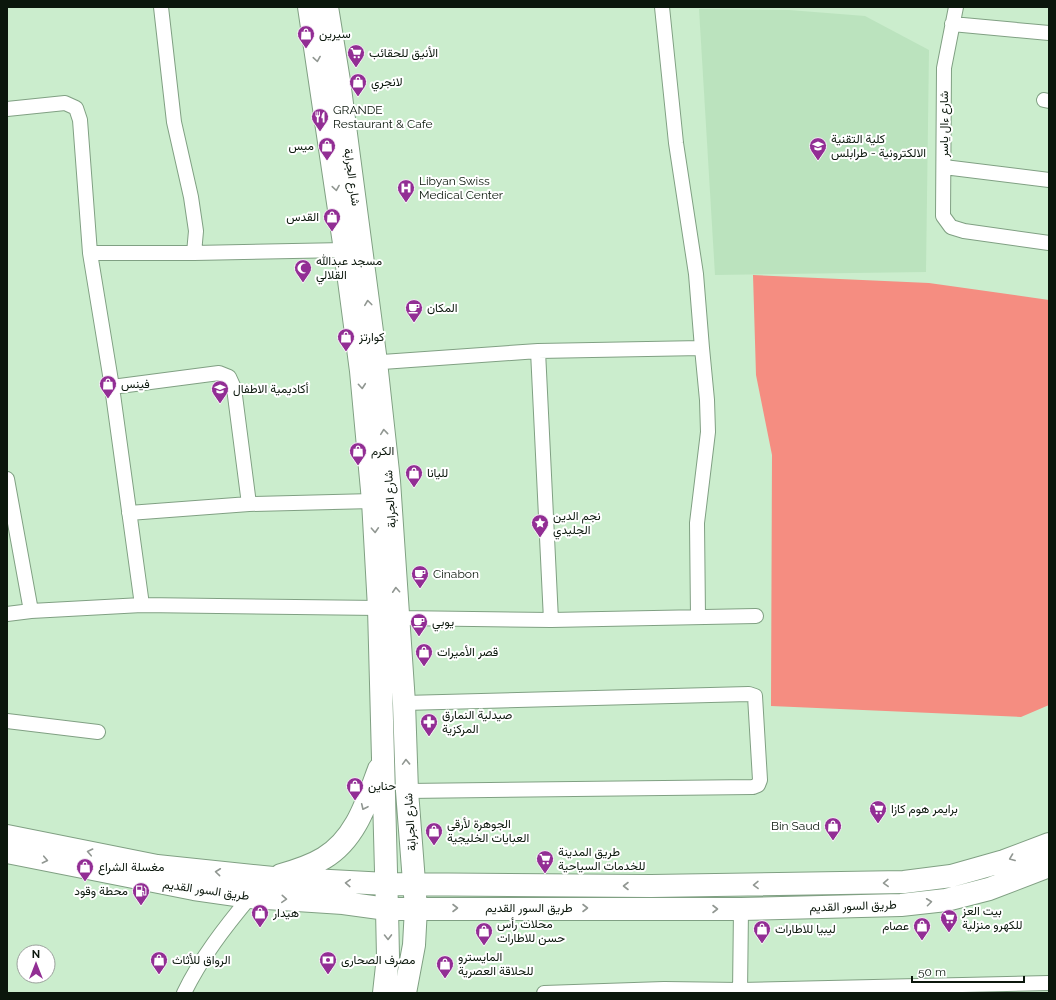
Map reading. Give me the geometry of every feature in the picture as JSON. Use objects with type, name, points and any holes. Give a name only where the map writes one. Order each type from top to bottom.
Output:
[{"type":"main road","name":"شارع الجرابة","points":[[309,7],[345,250],[368,363],[389,481],[416,908],[414,945],[405,993]]},
{"type":"main road","name":"شارع الجرابة","points":[[327,7],[340,88],[368,363],[379,608],[387,884],[388,957],[384,993]]},
{"type":"main road","points":[[272,878],[299,869],[324,858],[342,843],[355,827],[383,758]]},
{"type":"main road","name":"طريق السور القديم","points":[[7,836],[157,866],[272,878],[387,884],[651,886],[904,882],[951,876],[1004,861],[1049,844]]},
{"type":"main road","name":"طريق السور القديم","points":[[7,852],[194,890],[250,897],[342,903],[387,909],[741,909],[901,905],[946,900],[989,889],[1049,866]]},
{"type":"street","points":[[161,7],[174,122],[191,197],[196,231],[194,253]]},
{"type":"street","points":[[662,7],[676,143],[696,274],[707,400],[708,432],[697,524],[698,617]]},
{"type":"street","name":"شارع ءال ياسر","points":[[956,7],[944,68],[944,216],[951,227],[964,231],[1049,242]]},
{"type":"street","points":[[952,24],[1049,33]]},
{"type":"street","points":[[7,109],[66,103],[76,108],[80,120],[90,253],[112,387],[142,605]]},
{"type":"street","points":[[944,167],[1049,180]]},
{"type":"street","points":[[90,253],[194,253],[345,250]]},
{"type":"street","points":[[368,363],[538,351],[702,348]]},
{"type":"street","points":[[538,351],[551,620]]},
{"type":"street","points":[[112,387],[219,373],[229,377],[234,388],[249,504]]},
{"type":"street","points":[[7,479],[9,505],[31,611]]},
{"type":"street","points":[[129,513],[249,504],[373,501]]},
{"type":"street","points":[[7,614],[31,611],[142,605],[379,608],[398,618],[551,620],[756,616]]},
{"type":"street","points":[[404,703],[749,694],[755,696],[760,772],[760,780],[758,785],[753,787],[408,791]]},
{"type":"street","points":[[7,721],[98,732]]},
{"type":"street","points":[[184,993],[190,979],[218,936],[250,897]]},
{"type":"street","points":[[740,992],[741,909]]},
{"type":"street","points":[[544,993],[986,989],[1049,983]]},
{"type":"shaded area","name":"كلية التقنية الالكترونية - طرابلس","points":[[699,9],[789,10],[865,16],[929,50],[926,272],[715,275]]},
{"type":"shaded area","points":[[753,275],[929,283],[1049,300],[1049,705],[1021,717],[771,706],[772,455],[756,375]]},
{"type":"place","name":"سيرين","points":[[306,49]]},
{"type":"place","name":"الأنيق للحقائب","points":[[356,68]]},
{"type":"place","name":"لانجري","points":[[358,97]]},
{"type":"place","name":"GRANDE Restaurant & Cafe","points":[[320,132]]},
{"type":"place","name":"ميس","points":[[327,161]]},
{"type":"place","name":"كلية التقنية الالكترونية - طرابلس","points":[[818,161]]},
{"type":"place","name":"Libyan Swiss Medical Center","points":[[406,203]]},
{"type":"place","name":"القدس","points":[[332,232]]},
{"type":"place","name":"مسجد عبدالله القلالي","points":[[303,283]]},
{"type":"place","name":"المكان","points":[[414,323]]},
{"type":"place","name":"كوارتز","points":[[346,352]]},
{"type":"place","name":"فينس","points":[[108,399]]},
{"type":"place","name":"أكاديمية الاطفال","points":[[220,404]]},
{"type":"place","name":"الكرم","points":[[358,466]]},
{"type":"place","name":"لليانا","points":[[414,488]]},
{"type":"place","name":"نجم الدين الجليدي","points":[[540,538]]},
{"type":"place","name":"Cinabon","points":[[420,589]]},
{"type":"place","name":"يوبي","points":[[419,637]]},
{"type":"place","name":"قصر الأميرات","points":[[424,667]]},
{"type":"place","name":"صيدلية النمارق المركزية","points":[[429,737]]},
{"type":"place","name":"حناين","points":[[355,801]]},
{"type":"place","name":"برايمر هوم كازا","points":[[878,824]]},
{"type":"place","name":"Bin Saud","points":[[833,841]]},
{"type":"place","name":"الجوهرة لأرقى العبايات الخليجية","points":[[434,846]]},
{"type":"place","name":"طريق المدينة للخدمات السياحية","points":[[545,874]]},
{"type":"place","name":"مغسلة الشراع","points":[[85,882]]},
{"type":"place","name":"محطة وقود","points":[[141,906]]},
{"type":"place","name":"هيدار","points":[[260,928]]},
{"type":"place","name":"بيت العز للكهرو منزلية","points":[[949,933]]},
{"type":"place","name":"عصام","points":[[922,941]]},
{"type":"place","name":"ليبيا للاطارات","points":[[762,944]]},
{"type":"place","name":"محلات رأس حسن للاطارات","points":[[484,946]]},
{"type":"place","name":"الرواق للأثاث","points":[[159,975]]},
{"type":"place","name":"مصرف الصحارى","points":[[328,975]]},
{"type":"place","name":"المايسترو للحلاقة العصرية","points":[[445,979]]}]
